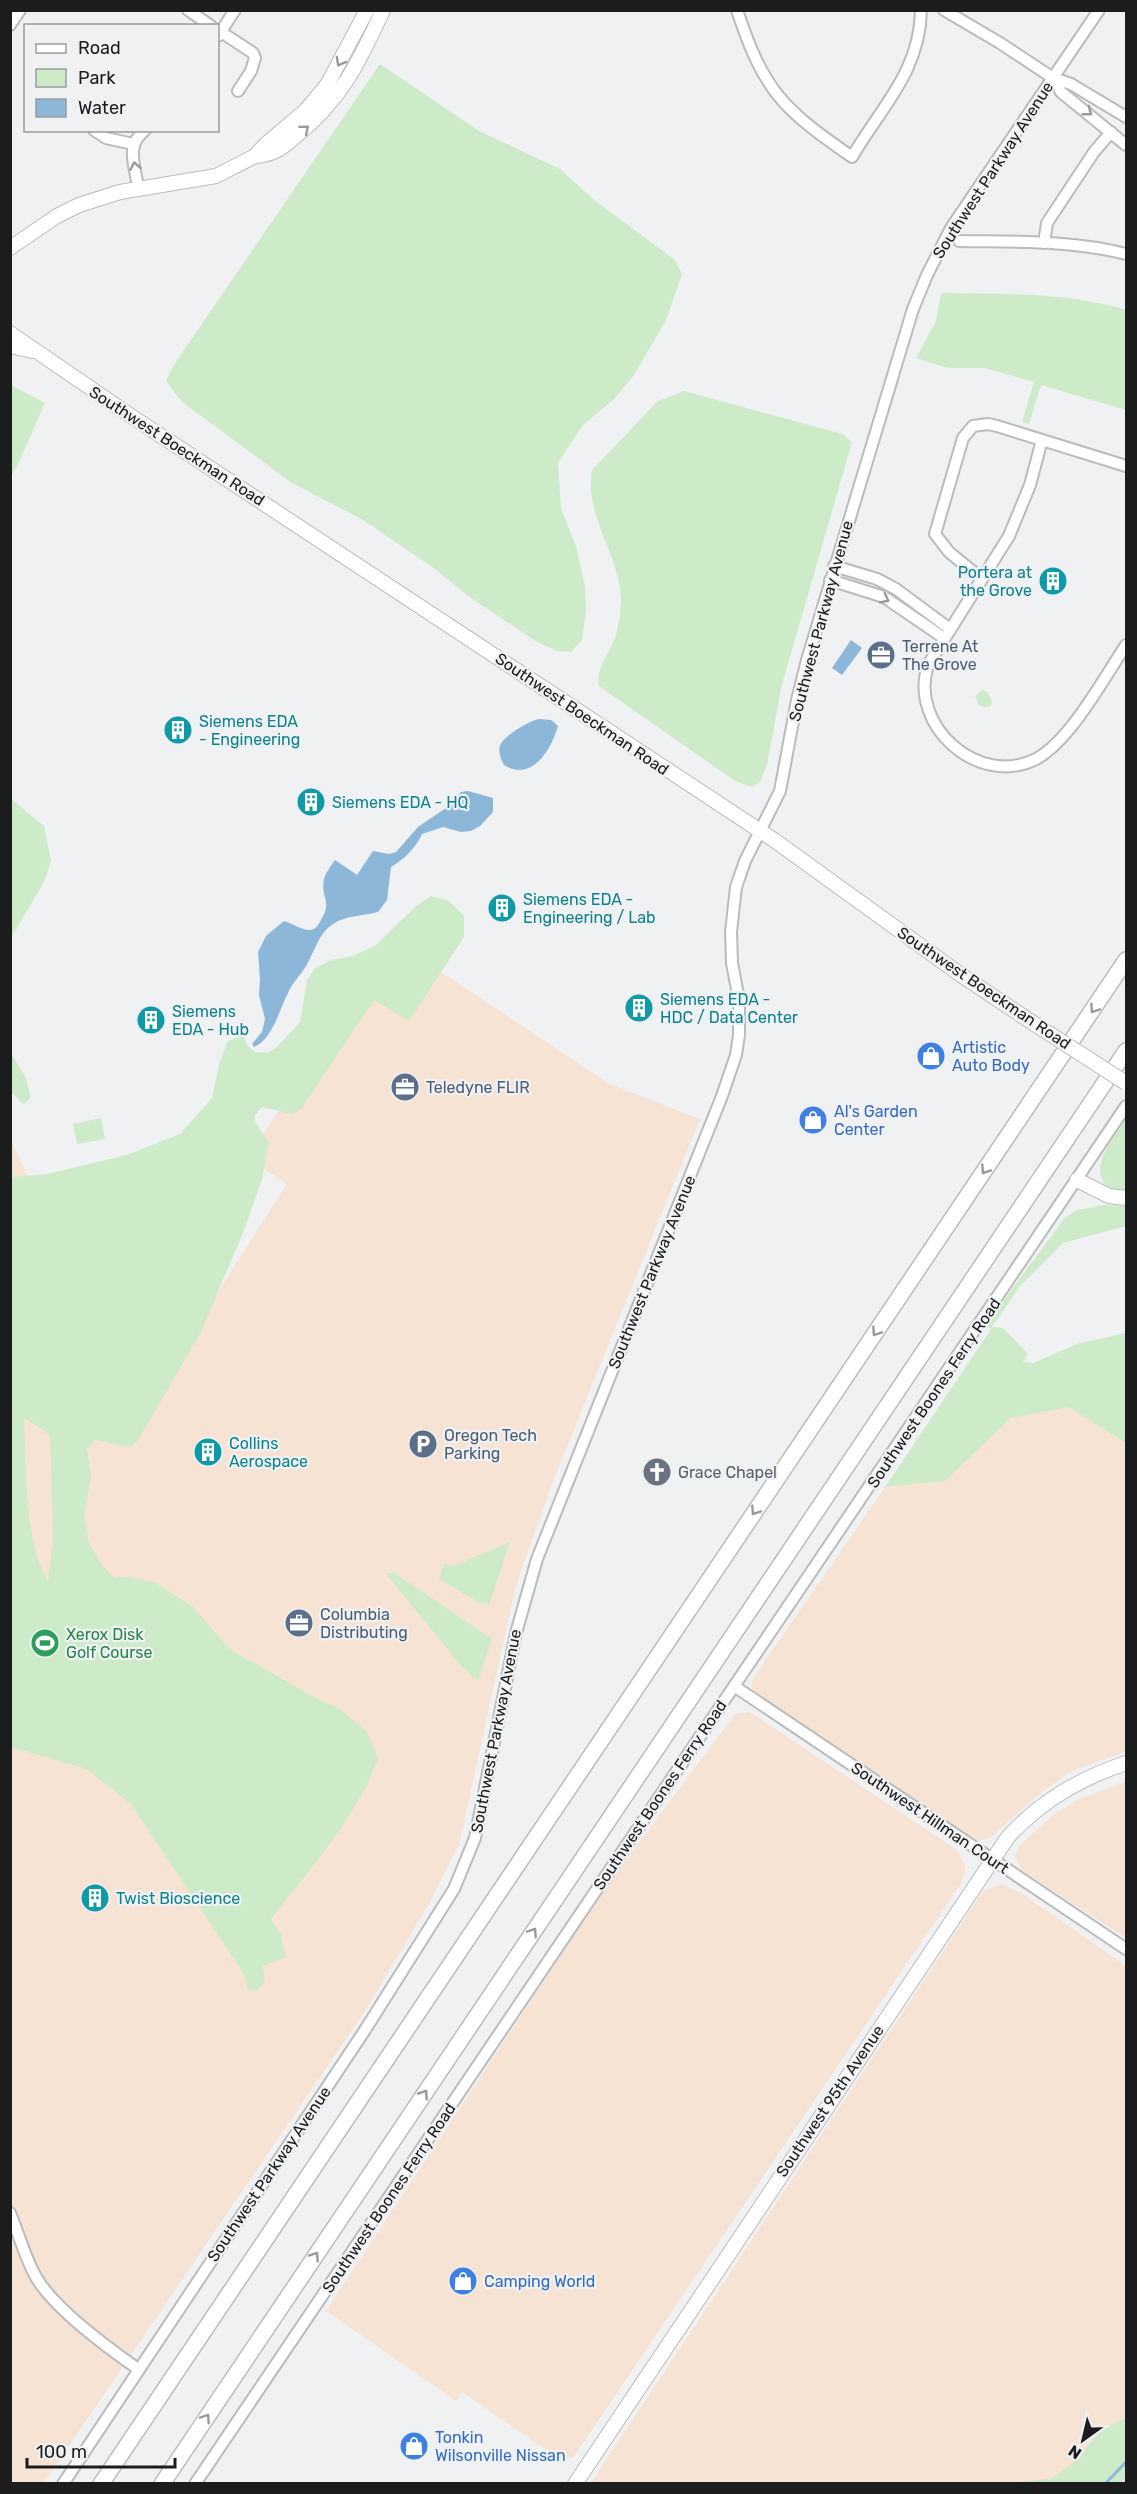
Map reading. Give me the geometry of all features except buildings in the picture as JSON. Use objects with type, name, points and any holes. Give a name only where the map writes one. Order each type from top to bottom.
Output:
[{"type":"highway","points":[[101,2484],[1126,960]]},
{"type":"highway","points":[[162,2484],[1126,1051]]},
{"type":"main road","points":[[12,250],[30,233],[79,205],[112,194],[216,176],[255,156],[306,110],[327,85],[367,10]]},
{"type":"main road","points":[[255,156],[270,155],[312,123],[331,103],[360,60],[383,10]]},
{"type":"main road","name":"Southwest Boeckman Road","points":[[10,333],[760,832],[961,975],[1126,1083]]},
{"type":"main road","name":"Southwest Boeckman Road","points":[[10,346],[34,351]]},
{"type":"main road","points":[[1077,1180],[1109,1196],[1126,1198]]},
{"type":"main road","name":"Southwest 95th Avenue","points":[[581,2481],[992,1858],[1018,1826],[1050,1799],[1085,1778],[1126,1763]]},
{"type":"street","points":[[10,25],[20,10]]},
{"type":"street","points":[[188,10],[207,24]]},
{"type":"street","points":[[219,29],[236,10]]},
{"type":"street","points":[[737,10],[760,72],[780,101],[804,123],[852,157],[907,71],[919,40],[921,10]]},
{"type":"street","points":[[944,10],[991,37],[1053,78],[1071,84],[1126,117]]},
{"type":"street","name":"Southwest Parkway Avenue","points":[[63,2484],[365,2030],[454,1889],[468,1861],[479,1824],[516,1632],[537,1559],[722,1096],[736,1055],[740,1008],[732,963],[732,908],[740,875],[781,785],[796,700],[897,358],[927,274],[951,228],[1099,10]]},
{"type":"street","points":[[219,32],[252,53],[255,58],[251,70],[238,91]]},
{"type":"street","points":[[1053,78],[1061,92],[1126,145]]},
{"type":"street","points":[[97,132],[106,138],[133,144]]},
{"type":"street","points":[[138,189],[133,144],[143,132]]},
{"type":"street","points":[[1044,243],[1047,223],[1094,152],[1111,132]]},
{"type":"street","points":[[959,241],[1044,243],[1103,248],[1126,254]]},
{"type":"street","points":[[982,579],[949,552],[935,534],[963,438],[973,426],[988,423],[1126,466]]},
{"type":"street","points":[[1042,440],[1020,513],[1004,545],[947,633],[926,671],[927,710],[934,725],[948,742],[971,758],[984,763],[1009,766],[1036,759],[1062,740],[1126,645]]},
{"type":"street","points":[[834,566],[877,579],[897,589],[947,633]]},
{"type":"street","points":[[830,580],[884,597],[947,633]]},
{"type":"street","name":"Southwest Boones Ferry Road","points":[[195,2484],[1126,1106]]},
{"type":"street","name":"Southwest Hillman Court","points":[[734,1686],[1126,1950]]},
{"type":"street","points":[[10,2213],[36,2278],[64,2310],[95,2338],[138,2369]]},
{"type":"shaded area","points":[[393,940],[609,1084],[700,1119],[554,1479],[516,1585],[459,1845],[434,1895],[365,2011],[43,2484],[10,2483],[10,1138],[43,1209],[121,1443],[287,1184],[247,1158]]},
{"type":"shaded area","points":[[1068,1407],[1126,1443],[1126,1752],[1071,1771],[1032,1800],[990,1838],[979,1841],[756,1697],[752,1689],[752,1680],[885,1487],[945,1481],[1011,1418]]},
{"type":"shaded area","points":[[750,1712],[957,1850],[966,1866],[962,1882],[573,2458],[565,2459],[555,2456],[462,2392],[456,2401],[326,2311],[605,1888],[735,1714]]},
{"type":"shaded area","points":[[1126,1782],[1126,1938],[1023,1871],[1015,1857],[1019,1846],[1053,1815],[1077,1800]]},
{"type":"shaded area","points":[[1001,1884],[1020,1892],[1126,1966],[1126,2483],[590,2484],[983,1891]]},
{"type":"green space","points":[[380,64],[479,131],[560,169],[594,200],[675,260],[682,274],[666,320],[634,375],[614,399],[583,425],[558,463],[561,509],[576,546],[585,586],[586,611],[582,640],[571,652],[557,651],[537,642],[468,596],[435,569],[363,520],[292,483],[182,402],[166,381],[173,366]]},
{"type":"green space","points":[[941,293],[1057,297],[1126,310],[1126,410],[1041,385],[1029,424],[1022,422],[1034,382],[985,368],[948,368],[916,358],[936,321]]},
{"type":"green space","points":[[11,385],[45,403],[11,476]]},
{"type":"green space","points":[[684,391],[842,434],[852,442],[781,688],[767,765],[760,782],[752,787],[735,781],[599,686],[601,666],[617,631],[621,599],[615,567],[593,503],[592,470],[657,402]]},
{"type":"green space","points":[[982,690],[987,692],[992,701],[991,706],[985,708],[979,705],[975,696]]},
{"type":"green space","points":[[11,799],[44,826],[51,861],[44,882],[11,938]]},
{"type":"green space","points":[[431,896],[449,901],[464,916],[464,937],[409,1021],[374,1000],[302,1108],[292,1114],[262,1107],[255,1115],[255,1122],[269,1142],[262,1179],[245,1228],[201,1332],[138,1440],[130,1447],[95,1440],[87,1449],[91,1477],[84,1516],[89,1543],[101,1564],[114,1578],[128,1577],[156,1583],[192,1606],[231,1650],[312,1696],[340,1709],[367,1732],[378,1758],[369,1780],[345,1822],[271,1919],[281,1935],[286,1957],[263,1966],[265,1982],[257,1991],[248,1989],[244,1974],[131,1804],[87,1769],[11,1747],[11,1177],[47,1174],[127,1155],[180,1134],[212,1098],[227,1042],[244,1034],[246,1044],[255,1052],[267,1053],[277,1047],[300,1022],[307,981],[314,969],[331,960],[352,956],[375,946],[415,907]],"holes":[[[24,1418],[50,1437],[53,1538],[48,1582],[34,1546],[30,1524]]]},
{"type":"green space","points":[[11,1053],[26,1078],[31,1098],[23,1104],[11,1092]]},
{"type":"green space","points":[[101,1118],[105,1139],[77,1144],[73,1124]]},
{"type":"green space","points":[[1126,1119],[1126,1191],[1105,1184],[1100,1168],[1106,1150]]},
{"type":"green space","points":[[1104,1205],[1126,1206],[1126,1226],[1063,1243],[1020,1286],[992,1327],[1003,1328],[1028,1354],[1023,1362],[1033,1363],[1077,1344],[1126,1333],[1126,1443],[1068,1407],[1011,1418],[945,1481],[885,1487],[992,1328],[984,1327],[1064,1219],[1077,1210]]},
{"type":"green space","points":[[510,1542],[489,1605],[478,1602],[439,1579],[444,1564],[453,1566]]},
{"type":"green space","points":[[393,1572],[492,1639],[478,1681],[464,1669],[386,1574]]},
{"type":"green space","points":[[1126,2418],[1126,2483],[1009,2483],[1050,2479],[1070,2466],[1102,2430]]},
{"type":"water","points":[[851,640],[862,648],[842,675],[832,668]]},
{"type":"water","points":[[540,719],[551,720],[558,726],[551,745],[539,761],[523,769],[514,769],[504,765],[499,751],[502,742],[517,729]]},
{"type":"water","points":[[468,791],[493,798],[493,812],[480,826],[471,831],[461,832],[443,827],[422,834],[409,853],[391,867],[387,900],[378,912],[344,919],[333,924],[324,933],[290,989],[271,1031],[261,1043],[254,1047],[252,1044],[262,1032],[265,1019],[259,995],[258,952],[266,936],[284,921],[305,929],[314,929],[326,908],[324,880],[335,860],[357,875],[373,851],[389,854],[396,852],[418,827],[446,808],[461,792]]},
{"type":"waterway","points":[[1105,2484],[1126,2462]]},
{"type":"place","name":"Portera at the Grove","points":[[1053,581]]},
{"type":"place","name":"Terrene At The Grove","points":[[881,655]]},
{"type":"place","name":"Siemens EDA - Engineering","points":[[178,730]]},
{"type":"place","name":"Siemens EDA - HQ","points":[[311,802]]},
{"type":"place","name":"Siemens EDA - Engineering / Lab","points":[[502,908]]},
{"type":"place","name":"Siemens EDA - HDC / Data Center","points":[[639,1008]]},
{"type":"place","name":"Siemens EDA - Hub","points":[[151,1020]]},
{"type":"place","name":"Artistic Auto Body","points":[[931,1056]]},
{"type":"place","name":"Teledyne FLIR","points":[[405,1087]]},
{"type":"place","name":"Al's Garden Center","points":[[813,1120]]},
{"type":"place","name":"Oregon Tech Parking","points":[[423,1444]]},
{"type":"place","name":"Collins Aerospace","points":[[208,1452]]},
{"type":"place","name":"Grace Chapel","points":[[657,1472]]},
{"type":"place","name":"Columbia Distributing","points":[[299,1623]]},
{"type":"place","name":"Xerox Disk Golf Course","points":[[45,1643]]},
{"type":"place","name":"Twist Bioscience","points":[[95,1898]]},
{"type":"place","name":"Camping World","points":[[463,2281]]},
{"type":"place","name":"Tonkin Wilsonville Nissan","points":[[414,2446]]}]
